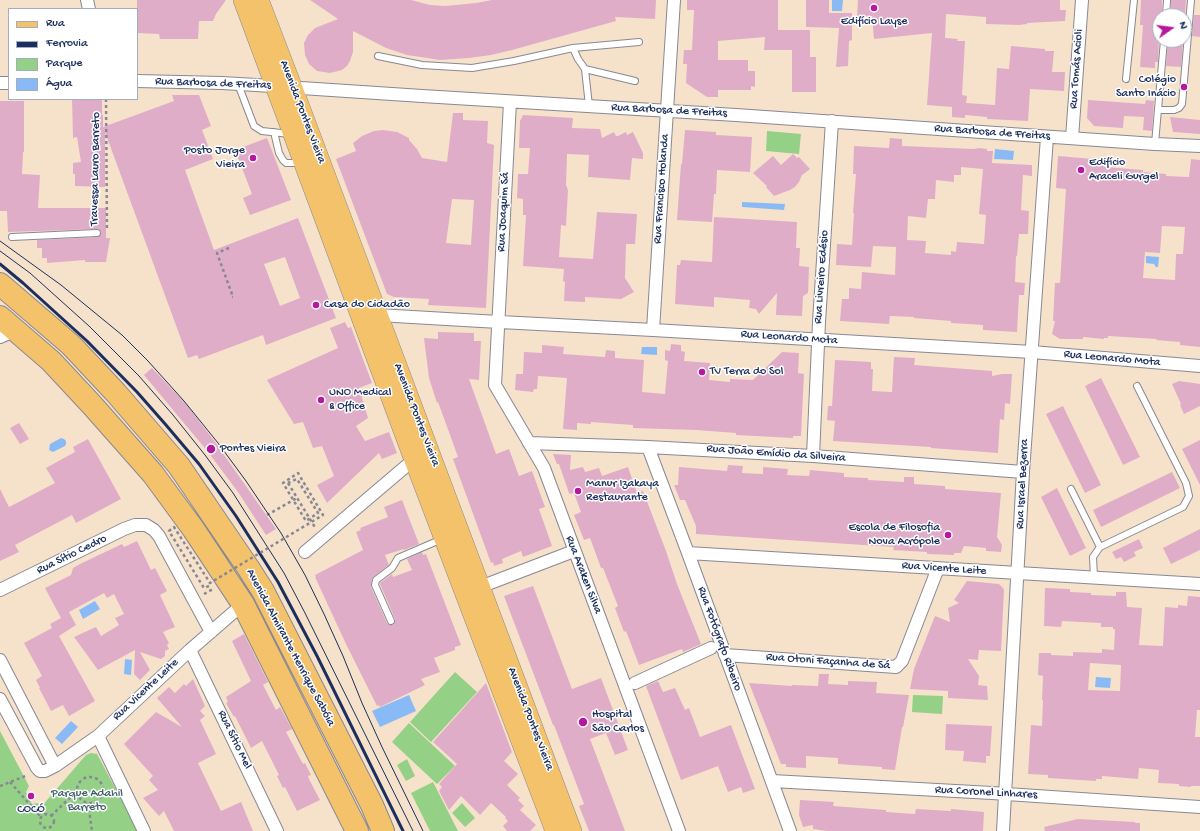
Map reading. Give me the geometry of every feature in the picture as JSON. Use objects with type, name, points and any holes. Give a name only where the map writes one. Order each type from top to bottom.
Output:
[{"type":"highway","name":"Avenida Almirante Henrique Sabóia","points":[[0,284],[71,345],[116,393],[179,466],[263,591],[372,805],[383,831]]},
{"type":"highway","name":"Avenida Almirante Henrique Sabóia","points":[[5,328],[51,361],[153,474],[194,530],[243,604],[353,826]]},
{"type":"main road","name":"Avenida Pontes Vieira","points":[[243,0],[284,87],[378,315],[421,454],[444,538],[555,831]]},
{"type":"main road","name":"Avenida Pontes Vieira","points":[[259,0],[284,87],[294,134],[303,160],[421,454],[480,586],[572,831]]},
{"type":"street","name":"Rua Francisco Holanda","points":[[653,330],[674,0]]},
{"type":"street","name":"Rua Tomás Acioli","points":[[1072,138],[1082,0]]},
{"type":"street","name":"Rua Barbosa de Freitas","points":[[138,81],[238,84],[832,121],[1047,137],[1200,146]]},
{"type":"street","name":"Rua Joaquim Sá","points":[[498,322],[510,102]]},
{"type":"street","name":"Rua Livreiro Edésio","points":[[812,456],[832,121]]},
{"type":"street","name":"Rua Israel Bezerra","points":[[1003,831],[1023,472],[1047,137]]},
{"type":"street","name":"Rua Leonardo Mota","points":[[378,315],[1032,352],[1200,366]]},
{"type":"street","name":"Rua Araken Silva","points":[[498,322],[495,386],[544,468],[679,831]]},
{"type":"street","name":"Rua João Emídio da Silveira","points":[[529,443],[648,447],[812,456],[1023,472]]},
{"type":"street","name":"Rua Fotógrafo Ribeiro","points":[[648,447],[790,831]]},
{"type":"street","points":[[305,552],[421,454]]},
{"type":"street","name":"Rua Sítio Cedro","points":[[0,590],[124,529],[135,525],[146,525],[154,530],[159,536],[211,632]]},
{"type":"street","points":[[480,586],[574,551]]},
{"type":"street","name":"Rua Vicente Leite","points":[[688,553],[1200,584]]},
{"type":"street","name":"Rua Otoni Façanha de Sá","points":[[725,655],[892,667],[896,666],[902,661],[938,568]]},
{"type":"street","name":"Rua Vicente Leite","points":[[46,769],[98,736],[190,650],[243,604]]},
{"type":"street","points":[[635,683],[711,648]]},
{"type":"street","name":"Rua Sítio Mel","points":[[190,650],[277,831]]},
{"type":"street","points":[[0,660],[46,769]]},
{"type":"street","points":[[0,699],[46,769]]},
{"type":"street","points":[[98,736],[144,831]]},
{"type":"street","name":"Rua Coronel Linhares","points":[[772,782],[1006,794],[1200,807]]},
{"type":"lane","points":[[1126,79],[1134,0]]},
{"type":"lane","points":[[1158,110],[1174,110],[1179,108],[1182,104],[1191,0]]},
{"type":"lane","points":[[378,56],[422,66],[472,68],[514,61],[573,48],[639,42]]},
{"type":"lane","points":[[573,48],[585,69],[589,106]]},
{"type":"lane","points":[[1155,144],[1163,48]]},
{"type":"lane","points":[[585,69],[634,81]]},
{"type":"lane","points":[[238,84],[254,126],[262,131],[294,134]]},
{"type":"lane","points":[[274,132],[279,153],[286,163],[294,163],[303,160]]},
{"type":"lane","points":[[12,237],[97,233]]},
{"type":"lane","points":[[1094,577],[1093,557],[1100,547],[1183,507],[1189,496],[1186,483],[1136,386]]},
{"type":"lane","points":[[1071,489],[1100,547]]},
{"type":"lane","points":[[391,621],[375,585],[376,580],[392,568],[398,558],[444,538]]},
{"type":"path","name":"Travessa Lauro Barreto","points":[[97,233],[107,230],[106,100]]},
{"type":"path","points":[[230,248],[217,253],[232,297]]},
{"type":"path","points":[[209,586],[204,588],[169,530],[174,527],[210,584],[323,515],[298,473],[283,483],[306,521],[318,514],[297,479],[288,483],[297,498],[321,538]]},
{"type":"path","points":[[267,515],[297,498]]},
{"type":"path","points":[[0,786],[46,769]]},
{"type":"path","points":[[91,777],[99,781],[103,788],[102,796],[96,802],[88,803],[81,799],[78,795],[78,791],[80,783],[91,777]]},
{"type":"path","points":[[10,782],[41,817]]},
{"type":"path","points":[[52,816],[78,791]]},
{"type":"path","points":[[88,803],[92,831]]},
{"type":"path","points":[[41,817],[47,814],[52,816]]},
{"type":"path","points":[[41,817],[40,824],[43,828],[48,829],[53,825],[54,820],[52,816]]},
{"type":"green space","points":[[767,131],[801,134],[799,154],[766,151]]},
{"type":"green space","points":[[455,672],[477,692],[431,742],[410,722]]},
{"type":"green space","points":[[913,695],[943,696],[942,714],[912,712]]},
{"type":"green space","points":[[409,723],[455,766],[437,784],[392,742]]},
{"type":"green space","name":"Parque Adahil Barreto","points":[[0,731],[29,786],[26,792],[32,804],[38,803],[41,807],[86,755],[91,753],[97,754],[138,831],[0,831]]},
{"type":"green space","points":[[407,759],[415,776],[406,781],[397,765]]},
{"type":"green space","points":[[433,782],[458,831],[430,831],[411,793]]},
{"type":"green space","points":[[462,803],[475,818],[465,827],[452,813]]},
{"type":"water","points":[[832,0],[843,0],[842,11],[832,11]]},
{"type":"water","points":[[995,149],[1014,151],[1013,160],[994,159]]},
{"type":"water","points":[[742,202],[785,204],[784,210],[742,207]]},
{"type":"water","points":[[1146,256],[1159,257],[1158,267],[1154,264],[1146,263]]},
{"type":"water","points":[[642,347],[657,347],[657,355],[641,354]]},
{"type":"water","points":[[61,438],[66,441],[65,446],[53,452],[49,450],[50,444]]},
{"type":"water","points":[[95,601],[100,609],[83,619],[79,610]]},
{"type":"water","points":[[125,659],[132,660],[131,675],[124,674]]},
{"type":"water","points":[[1096,677],[1111,678],[1110,688],[1095,687]]},
{"type":"water","points":[[409,695],[416,711],[380,727],[372,711]]},
{"type":"water","points":[[71,721],[78,727],[62,744],[55,738]]},
{"type":"building","points":[[137,0],[226,0],[213,21],[199,21],[198,39],[160,39],[159,34],[138,33]]},
{"type":"building","points":[[310,0],[411,0],[430,5],[445,6],[492,0],[656,0],[655,19],[615,17],[616,21],[512,50],[469,58],[440,60],[407,55],[386,48],[353,31],[353,52],[350,61],[342,70],[330,73],[317,71],[309,64],[305,55],[304,43],[308,35],[315,28],[338,19]]},
{"type":"building","points":[[687,0],[778,0],[778,30],[810,30],[810,57],[816,57],[816,92],[792,92],[792,50],[764,50],[765,37],[718,41],[718,60],[748,60],[748,71],[755,71],[755,87],[751,86],[751,90],[718,90],[718,97],[707,97],[686,83],[687,64],[683,64],[684,50],[692,50],[694,10],[687,10]]},
{"type":"building","points":[[806,0],[829,0],[829,13],[852,13],[852,40],[849,41],[848,66],[836,67],[839,28],[806,27]]},
{"type":"building","points":[[858,0],[1060,0],[1060,10],[1066,10],[1065,21],[1027,23],[1019,25],[986,24],[986,17],[946,14],[945,38],[965,41],[962,95],[967,96],[966,103],[995,105],[997,68],[1009,69],[1011,46],[1054,51],[1052,72],[1065,72],[1064,91],[1030,89],[1028,121],[987,119],[987,117],[965,115],[965,118],[952,117],[952,107],[927,105],[932,33],[874,39],[872,16],[857,16]]},
{"type":"building","points":[[1141,0],[1162,0],[1162,8],[1152,8],[1152,48],[1159,48],[1158,62],[1155,62],[1155,68],[1140,67],[1143,25],[1140,25]]},
{"type":"building","points":[[1171,0],[1186,0],[1185,8],[1171,8]]},
{"type":"building","points":[[1194,15],[1200,15],[1200,37],[1192,36]]},
{"type":"building","points":[[1167,48],[1182,48],[1181,67],[1166,66]]},
{"type":"building","points":[[172,95],[199,95],[211,126],[202,130],[213,159],[185,170],[214,250],[298,218],[336,318],[266,345],[263,335],[199,359],[197,355],[188,358],[105,132],[105,187],[75,186],[73,163],[81,162],[77,137],[73,138],[72,100],[102,100],[103,127],[174,101]],"holes":[[[285,257],[300,298],[280,306],[264,264]]]},
{"type":"building","points":[[1088,100],[1145,104],[1146,100],[1154,101],[1152,131],[1143,130],[1144,117],[1124,116],[1123,128],[1094,126],[1087,118]]},
{"type":"building","points":[[0,101],[24,101],[24,152],[22,174],[40,175],[38,208],[106,208],[106,238],[110,238],[106,262],[85,262],[85,260],[47,263],[47,258],[42,258],[42,248],[37,248],[37,240],[98,237],[101,235],[99,229],[8,232],[7,211],[0,211]]},
{"type":"building","points":[[453,113],[463,113],[463,120],[488,121],[487,143],[494,145],[486,308],[428,305],[429,299],[394,297],[387,294],[336,159],[356,151],[353,143],[362,136],[374,131],[383,130],[397,132],[409,138],[422,158],[447,162]],"holes":[[[452,199],[474,200],[471,245],[446,243]]]},
{"type":"building","points":[[523,115],[573,118],[572,128],[600,129],[602,138],[614,132],[616,136],[618,136],[626,132],[627,135],[633,132],[643,153],[643,159],[632,158],[630,180],[588,177],[589,155],[567,154],[566,185],[568,190],[566,226],[561,225],[559,257],[593,259],[597,212],[637,214],[635,244],[626,244],[625,278],[634,292],[621,299],[585,297],[585,302],[564,301],[564,269],[523,266],[526,215],[523,215],[523,199],[517,198],[518,174],[528,174],[530,148],[519,148],[520,121]]},
{"type":"building","points":[[1170,117],[1200,120],[1200,134],[1173,132]]},
{"type":"building","points":[[685,130],[716,132],[716,135],[752,137],[750,172],[717,170],[716,194],[714,194],[712,222],[677,220]]},
{"type":"building","points":[[267,138],[291,200],[250,215],[243,198],[252,194],[235,150]]},
{"type":"building","points":[[890,138],[902,139],[902,146],[979,148],[987,149],[987,151],[993,151],[992,163],[1032,165],[1032,176],[1023,175],[1021,210],[1029,211],[1028,234],[1019,234],[1016,256],[1015,282],[1025,283],[1024,295],[1019,295],[1017,332],[983,330],[983,325],[951,323],[951,321],[914,317],[890,316],[889,324],[840,321],[842,299],[849,299],[849,288],[861,289],[862,272],[895,275],[896,247],[873,246],[871,267],[836,265],[837,244],[852,245],[856,174],[853,174],[854,146],[889,148]],"holes":[[[961,167],[983,169],[979,214],[986,215],[984,244],[957,242],[956,252],[951,251],[951,255],[925,253],[926,241],[907,240],[908,216],[926,218],[928,199],[935,199],[936,180],[954,182],[954,175],[961,175]]]},
{"type":"building","points":[[793,154],[797,158],[799,157],[810,169],[802,175],[795,187],[774,196],[766,187],[767,186],[753,173],[773,156],[781,165]]},
{"type":"building","points":[[1058,156],[1105,160],[1105,167],[1143,170],[1143,172],[1166,174],[1166,176],[1189,177],[1191,159],[1200,160],[1200,347],[1180,345],[1180,342],[1156,340],[1157,339],[1108,336],[1108,338],[1104,339],[1083,337],[1083,339],[1060,339],[1052,334],[1055,321],[1053,321],[1055,283],[1060,283],[1066,189],[1056,188]],"holes":[[[1162,226],[1185,227],[1183,254],[1176,254],[1175,280],[1143,278],[1145,252],[1160,253]]]},
{"type":"building","points":[[714,217],[797,222],[796,248],[800,248],[799,266],[809,267],[808,293],[803,296],[802,316],[776,315],[777,293],[759,314],[756,309],[749,308],[750,300],[714,297],[714,307],[675,304],[677,265],[680,265],[681,260],[712,262]]},
{"type":"building","name":"UNO Medical & Office","points":[[345,322],[348,328],[351,327],[372,383],[359,388],[368,418],[356,426],[365,441],[389,432],[397,453],[382,459],[379,453],[327,503],[317,485],[334,476],[322,446],[313,448],[303,422],[294,424],[267,380],[338,348],[330,328]]},
{"type":"building","points":[[438,332],[474,333],[474,341],[481,341],[479,380],[469,379],[496,454],[509,449],[519,476],[532,471],[545,507],[539,509],[552,546],[523,557],[521,551],[502,559],[503,563],[494,566],[493,562],[491,563],[453,459],[458,457],[429,378],[424,338],[438,339]]},
{"type":"building","points":[[671,344],[681,345],[681,351],[685,352],[684,361],[710,363],[709,380],[730,382],[730,379],[753,380],[782,352],[799,353],[798,373],[804,374],[801,436],[793,436],[793,438],[736,435],[736,433],[696,430],[633,428],[633,425],[591,422],[591,424],[577,423],[577,430],[563,429],[567,378],[538,376],[537,389],[534,389],[533,392],[515,390],[516,374],[523,374],[524,352],[542,353],[542,345],[564,347],[563,354],[605,357],[606,350],[615,351],[615,358],[644,360],[642,392],[665,394],[668,361],[665,360],[665,350],[670,351]]},
{"type":"building","points":[[894,357],[915,358],[914,365],[992,371],[992,376],[1012,374],[1010,404],[1005,403],[1004,420],[1000,419],[998,453],[833,441],[835,421],[827,420],[828,406],[832,406],[835,360],[871,362],[871,369],[873,369],[872,391],[892,392]]},
{"type":"building","name":"Pontes Vieira","points":[[152,368],[186,404],[215,442],[276,529],[266,535],[238,492],[208,452],[144,375]]},
{"type":"building","points":[[1101,378],[1140,457],[1123,465],[1085,386]]},
{"type":"building","points":[[1179,381],[1200,384],[1200,406],[1184,414],[1172,384]]},
{"type":"building","points":[[1063,406],[1101,485],[1085,493],[1046,414]]},
{"type":"building","points":[[19,423],[29,439],[20,444],[10,428]]},
{"type":"building","points":[[88,439],[121,499],[76,523],[72,515],[15,545],[19,552],[0,561],[0,489],[9,507],[55,483],[46,468],[75,452],[73,447]]},
{"type":"building","points":[[1200,440],[1200,485],[1182,449]]},
{"type":"building","points":[[553,454],[571,455],[570,470],[583,467],[585,472],[599,468],[602,476],[628,467],[637,493],[643,491],[701,644],[683,652],[682,649],[639,665],[626,631],[624,632],[615,608],[618,606],[603,568],[601,568],[590,538],[584,540],[574,515],[581,512],[574,493],[569,493],[559,464],[557,464]]},
{"type":"building","points":[[728,465],[743,466],[742,473],[763,474],[763,467],[788,469],[787,475],[809,476],[810,470],[844,473],[844,477],[868,478],[868,480],[904,482],[904,477],[914,477],[914,484],[945,486],[945,489],[1001,493],[997,537],[1002,545],[1001,552],[986,551],[986,548],[964,546],[961,553],[954,553],[954,555],[927,554],[927,552],[893,550],[894,547],[696,534],[696,526],[685,500],[680,500],[674,485],[678,485],[679,467],[727,471]]},
{"type":"building","points":[[1172,472],[1180,488],[1101,527],[1093,510]]},
{"type":"building","points":[[1057,488],[1086,548],[1070,556],[1041,497]]},
{"type":"building","points":[[402,500],[419,544],[385,555],[389,565],[373,577],[371,587],[387,623],[393,625],[395,619],[380,583],[392,574],[393,577],[412,570],[407,559],[422,552],[423,555],[426,554],[461,645],[455,647],[455,650],[434,658],[440,672],[421,679],[425,685],[380,707],[379,705],[377,706],[346,644],[315,575],[363,550],[356,532],[361,530],[360,528],[388,517],[384,507]]},
{"type":"building","points":[[1200,529],[1200,550],[1171,564],[1163,548]]},
{"type":"building","points":[[1139,539],[1143,548],[1134,552],[1136,556],[1124,562],[1121,557],[1116,559],[1112,552]]},
{"type":"building","points":[[137,541],[151,570],[155,568],[167,591],[160,595],[175,627],[163,632],[169,643],[167,645],[169,649],[165,651],[165,656],[161,659],[140,652],[150,670],[140,680],[134,674],[135,650],[98,670],[74,637],[96,627],[101,636],[119,625],[115,618],[124,614],[114,594],[107,598],[104,593],[69,612],[76,625],[59,636],[95,701],[69,716],[63,705],[51,711],[36,680],[42,676],[24,643],[52,628],[50,624],[61,618],[45,588],[71,575],[73,568],[80,564],[122,544],[124,547]]},
{"type":"building","points":[[967,581],[999,584],[1004,590],[1001,651],[979,650],[978,660],[968,659],[979,676],[978,685],[987,686],[988,700],[948,698],[948,691],[910,689],[914,669],[935,616],[950,622],[948,608],[959,603],[954,600]]},
{"type":"building","points":[[533,586],[572,689],[601,678],[628,750],[615,755],[606,733],[590,739],[625,831],[589,831],[579,806],[584,804],[504,596]]},
{"type":"building","points":[[1045,588],[1070,589],[1070,592],[1091,593],[1091,595],[1116,596],[1116,592],[1126,592],[1127,607],[1142,608],[1139,645],[1163,646],[1165,607],[1178,608],[1178,605],[1187,606],[1188,596],[1200,597],[1200,710],[1197,710],[1195,737],[1200,737],[1200,786],[1191,787],[1179,786],[1179,784],[1158,783],[1159,770],[1139,768],[1138,779],[1102,776],[1102,779],[1096,779],[1096,781],[1048,778],[1048,775],[1028,774],[1031,725],[1042,726],[1043,676],[1038,675],[1039,653],[1073,656],[1073,652],[1102,653],[1102,649],[1114,650],[1115,629],[1113,629],[1113,627],[1101,627],[1101,623],[1062,621],[1061,627],[1044,626]],"holes":[[[1090,663],[1121,665],[1120,691],[1088,690]]]},
{"type":"building","points":[[244,634],[268,682],[263,685],[276,710],[280,707],[292,729],[286,732],[303,764],[305,763],[311,775],[308,776],[309,779],[320,800],[297,811],[285,787],[283,788],[277,776],[279,775],[262,741],[251,748],[235,716],[234,717],[226,703],[228,702],[226,697],[251,681],[232,641]]},
{"type":"building","points":[[819,674],[829,674],[828,684],[848,685],[848,681],[877,682],[876,693],[909,695],[895,770],[882,769],[882,767],[838,764],[838,758],[806,756],[806,768],[786,767],[786,764],[781,764],[749,683],[818,686]]},
{"type":"building","points":[[193,679],[205,706],[200,711],[205,716],[200,720],[216,754],[198,763],[221,811],[241,802],[253,831],[174,831],[164,811],[159,816],[143,798],[158,790],[149,780],[153,776],[124,744],[156,712],[182,727],[157,698],[169,687],[175,693],[184,684],[186,686]]},
{"type":"building","points":[[658,681],[663,692],[675,688],[685,710],[689,708],[700,737],[731,725],[755,789],[743,793],[741,787],[728,792],[718,766],[681,780],[646,686]]},
{"type":"building","points":[[486,683],[512,752],[504,761],[518,774],[507,785],[520,798],[518,800],[524,806],[520,810],[536,825],[530,831],[507,831],[503,826],[508,821],[505,818],[506,817],[491,803],[480,815],[461,796],[449,810],[439,791],[442,787],[439,784],[457,764],[433,742]]},
{"type":"building","points":[[946,724],[992,726],[990,756],[986,756],[986,763],[963,761],[964,751],[945,750]]},
{"type":"building","points":[[800,800],[834,802],[833,806],[915,814],[916,809],[951,811],[951,809],[984,812],[983,831],[827,831],[813,829],[813,825],[803,827],[799,815]]},
{"type":"building","points":[[1078,819],[1135,822],[1140,823],[1140,831],[1045,831],[1044,827]]},
{"type":"tram line","points":[[0,241],[61,285],[122,335],[184,401],[246,481],[281,533],[305,575],[343,656],[382,747],[423,831]]},
{"type":"tram line","points":[[0,251],[30,273],[89,326],[139,376],[173,415],[233,493],[284,573],[413,831]]},
{"type":"railway","points":[[0,264],[87,341],[137,392],[199,464],[236,516],[278,582],[317,656],[403,831]]},
{"type":"place","name":"Edifício Layse","points":[[874,8]]},
{"type":"place","name":"Colégio Santo Inácio","points":[[1184,87]]},
{"type":"place","name":"Posto Jorge Vieira","points":[[253,158]]},
{"type":"place","name":"Edifício Araceli Gurgel","points":[[1081,170]]},
{"type":"place","name":"Casa do Cidadão","points":[[316,305]]},
{"type":"place","name":"TV Terra do Sol","points":[[702,372]]},
{"type":"place","name":"UNO Medical & Office","points":[[321,400]]},
{"type":"place","name":"Pontes Vieira","points":[[211,449]]},
{"type":"place","name":"Manur Izakaya Restaurante","points":[[578,491]]},
{"type":"place","name":"Escola de Filosofia Nova Acrópole","points":[[948,535]]},
{"type":"place","name":"Hospital São Carlos","points":[[583,722]]},
{"type":"place","name":"COCÓ","points":[[31,796]]}]
